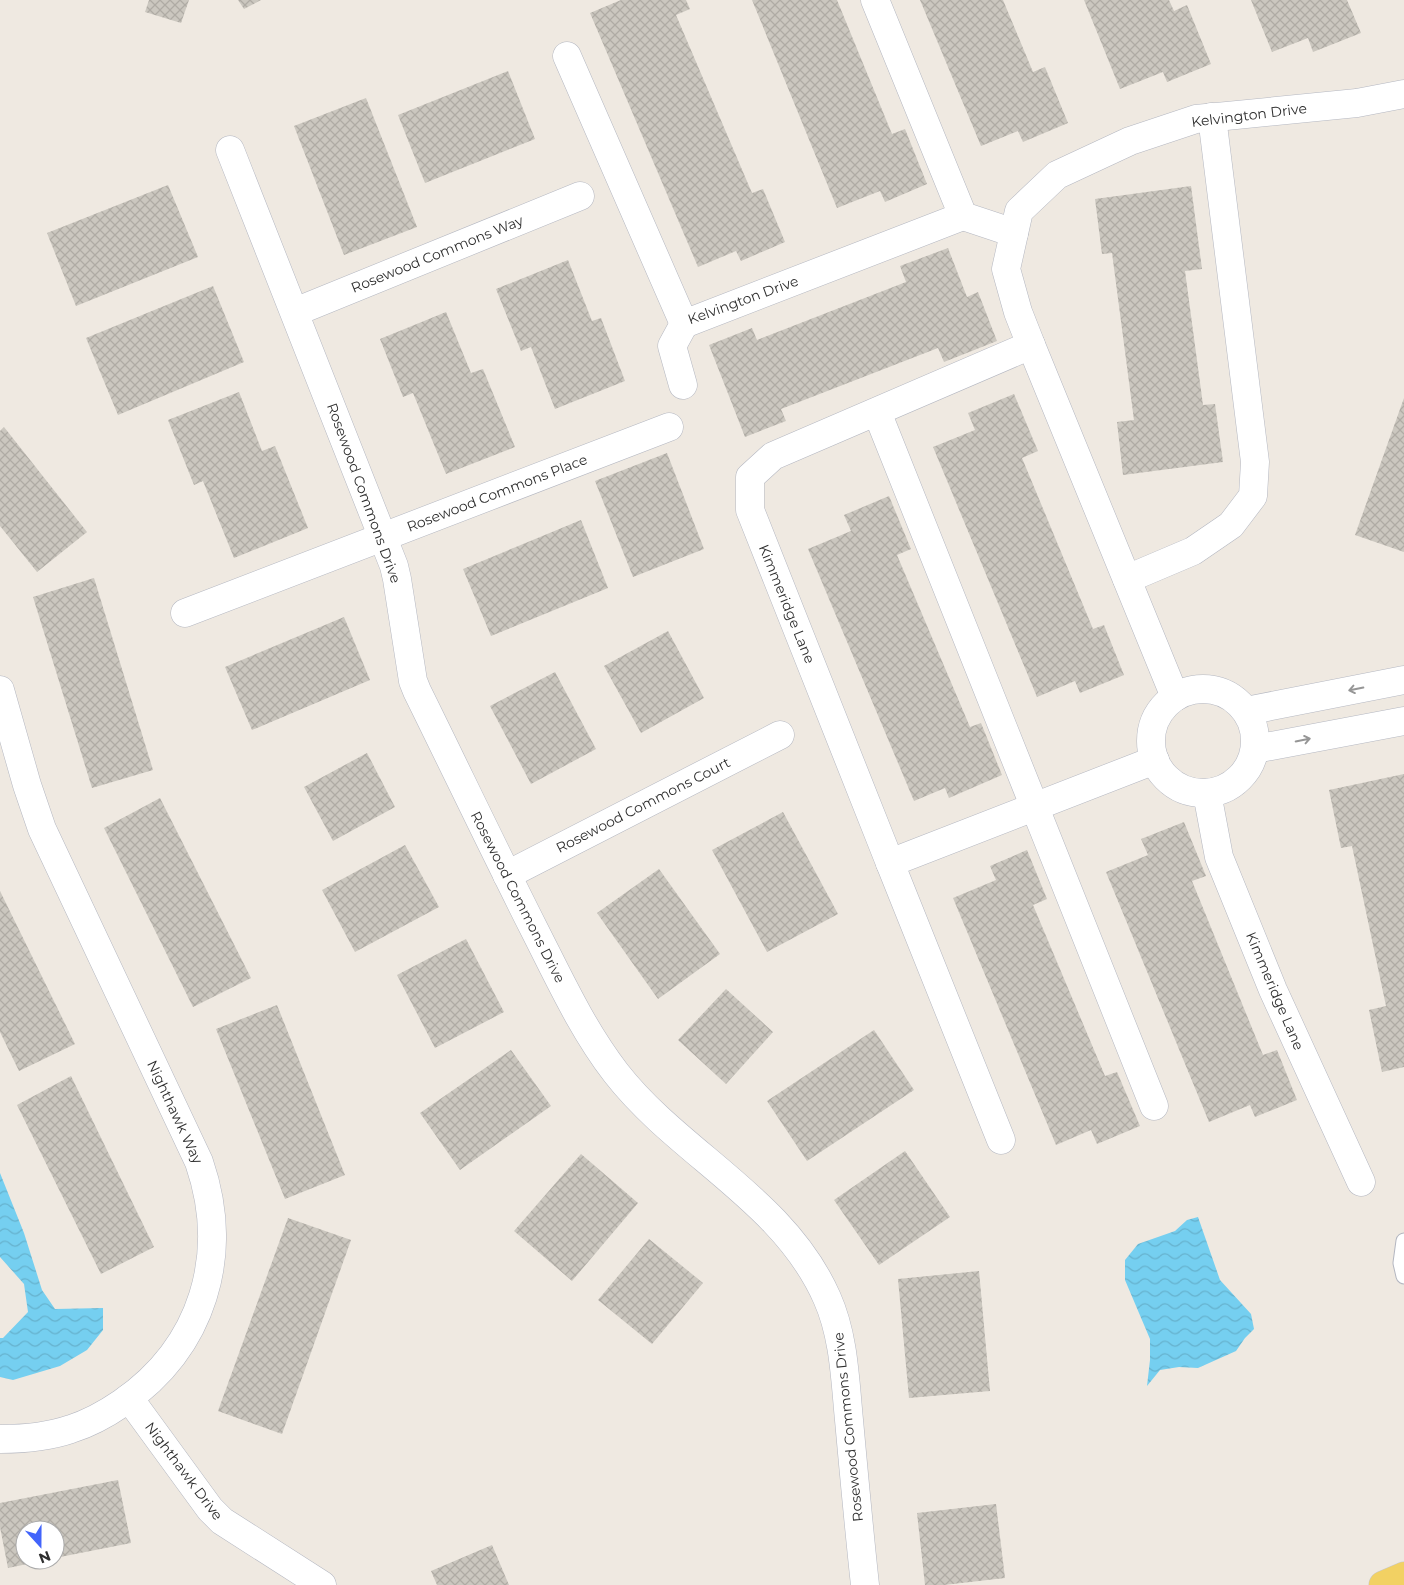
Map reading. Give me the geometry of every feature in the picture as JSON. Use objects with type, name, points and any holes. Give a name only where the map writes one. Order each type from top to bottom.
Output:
[{"type":"main road","points":[[1383,1585],[1404,1576]]},
{"type":"street","points":[[875,0],[963,216],[1014,233]]},
{"type":"street","name":"Kelvington Drive","points":[[568,56],[684,324],[963,216]]},
{"type":"street","name":"Kelvington Drive","points":[[1032,345],[1018,312],[1006,269],[1019,211],[1057,175],[1130,141],[1196,119],[1357,103],[1404,94]]},
{"type":"street","points":[[1127,579],[1193,551],[1231,525],[1253,496],[1255,462],[1212,117]]},
{"type":"street","name":"Rosewood Commons Drive","points":[[230,150],[295,312],[397,579],[417,691],[573,1006],[596,1045],[635,1096],[667,1128],[742,1191],[791,1239],[816,1275],[829,1302],[841,1345],[865,1585]]},
{"type":"street","name":"Rosewood Commons Way","points":[[295,312],[580,196]]},
{"type":"street","points":[[683,385],[672,346],[684,324]]},
{"type":"street","points":[[1032,345],[1175,697]]},
{"type":"street","name":"Kimmeridge Lane","points":[[1001,1140],[750,510],[750,477],[773,456],[1032,345]]},
{"type":"street","points":[[877,412],[1154,1106]]},
{"type":"street","name":"Rosewood Commons Place","points":[[185,613],[669,428]]},
{"type":"street","points":[[1246,711],[1404,680]]},
{"type":"street","name":"Nighthawk Way","points":[[0,690],[27,785],[42,829],[195,1152],[209,1194],[212,1243],[205,1291],[200,1307],[188,1333],[162,1369],[148,1384],[108,1413],[71,1430],[39,1437],[0,1438]]},
{"type":"street","points":[[1206,690],[1220,692],[1234,700],[1246,711],[1252,723],[1255,749],[1249,766],[1239,779],[1224,789],[1208,793],[1191,792],[1175,785],[1163,774],[1155,760],[1151,743],[1154,725],[1162,709],[1175,697],[1190,691],[1206,690]]},
{"type":"street","points":[[1255,749],[1404,721]]},
{"type":"street","name":"Rosewood Commons Court","points":[[507,875],[780,735]]},
{"type":"street","points":[[890,862],[1155,760]]},
{"type":"street","name":"Kimmeridge Lane","points":[[1208,793],[1219,857],[1273,990],[1361,1182]]},
{"type":"street","name":"Nighthawk Drive","points":[[129,1398],[210,1509],[222,1521],[322,1585]]},
{"type":"lane","points":[[1404,1241],[1401,1263],[1404,1276]]},
{"type":"water","points":[[0,1173],[24,1233],[42,1290],[55,1309],[103,1308],[103,1330],[87,1350],[60,1366],[13,1380],[0,1377],[0,1338],[3,1338],[28,1312],[24,1284],[0,1257]]},
{"type":"water","points":[[1198,1217],[1220,1280],[1251,1314],[1254,1329],[1236,1351],[1198,1368],[1179,1367],[1160,1370],[1147,1386],[1150,1339],[1125,1280],[1125,1260],[1138,1244],[1175,1231],[1187,1220]]},
{"type":"building","points":[[149,0],[189,0],[181,23],[145,12]]},
{"type":"building","points":[[238,0],[261,0],[244,9]]},
{"type":"building","points":[[621,0],[686,0],[690,9],[676,15],[752,193],[763,189],[785,242],[741,261],[736,251],[698,267],[590,13]]},
{"type":"building","points":[[752,0],[837,0],[892,134],[905,129],[927,184],[885,202],[880,191],[837,208]]},
{"type":"building","points":[[920,0],[1003,0],[1033,72],[1045,67],[1068,123],[1023,142],[1018,131],[981,146]]},
{"type":"building","points":[[1084,0],[1169,0],[1174,11],[1187,5],[1211,64],[1167,82],[1163,72],[1120,89]]},
{"type":"building","points":[[1251,0],[1347,0],[1361,33],[1313,52],[1308,38],[1272,52]]},
{"type":"building","points":[[508,71],[535,139],[425,183],[398,115]]},
{"type":"building","points":[[366,98],[417,227],[344,255],[294,126]]},
{"type":"building","points":[[168,185],[198,257],[76,306],[47,233]]},
{"type":"building","points":[[1191,186],[1202,269],[1185,271],[1203,405],[1215,404],[1223,462],[1123,475],[1117,422],[1134,420],[1112,253],[1102,254],[1095,199]]},
{"type":"building","points":[[948,248],[967,297],[978,292],[997,341],[944,362],[938,348],[781,409],[786,421],[745,437],[709,345],[752,328],[757,340],[906,282],[900,266]]},
{"type":"building","points":[[568,260],[592,321],[601,318],[625,381],[555,409],[531,347],[521,351],[496,289]]},
{"type":"building","points":[[213,286],[244,362],[118,415],[86,338]]},
{"type":"building","points":[[446,312],[471,373],[483,369],[515,447],[446,474],[413,393],[403,397],[380,339]]},
{"type":"building","points":[[239,392],[262,451],[275,446],[308,528],[234,558],[203,481],[194,485],[168,420]]},
{"type":"building","points":[[1014,394],[1038,451],[1022,458],[1093,629],[1104,625],[1124,675],[1080,693],[1075,681],[1037,697],[933,447],[975,430],[968,413]]},
{"type":"building","points":[[1404,398],[1404,552],[1355,535]]},
{"type":"building","points":[[4,427],[87,532],[37,572],[0,526],[0,431]]},
{"type":"building","points":[[667,453],[704,549],[633,577],[595,481]]},
{"type":"building","points":[[889,496],[911,549],[897,555],[970,727],[981,723],[1002,775],[949,798],[945,788],[914,801],[808,549],[851,531],[844,515]]},
{"type":"building","points":[[581,520],[608,588],[491,636],[463,569]]},
{"type":"building","points":[[94,578],[153,770],[92,788],[33,597]]},
{"type":"building","points":[[344,617],[370,680],[252,730],[225,667]]},
{"type":"building","points":[[668,631],[704,698],[641,733],[604,666]]},
{"type":"building","points":[[555,672],[596,749],[531,784],[490,706]]},
{"type":"building","points":[[367,753],[395,807],[333,841],[304,787]]},
{"type":"building","points":[[1404,774],[1404,1067],[1382,1072],[1369,1010],[1386,1006],[1352,846],[1341,848],[1329,790]]},
{"type":"building","points":[[160,798],[251,978],[193,1007],[104,828]]},
{"type":"building","points":[[783,812],[838,914],[767,952],[712,850]]},
{"type":"building","points":[[1184,822],[1206,876],[1192,881],[1263,1055],[1277,1050],[1297,1100],[1255,1117],[1250,1105],[1209,1122],[1106,872],[1148,855],[1141,839]]},
{"type":"building","points":[[405,845],[439,907],[355,952],[322,890]]},
{"type":"building","points":[[1027,850],[1047,899],[1033,905],[1105,1076],[1117,1072],[1140,1126],[1097,1144],[1091,1130],[1056,1145],[953,898],[996,880],[990,866]]},
{"type":"building","points":[[659,869],[720,954],[658,999],[597,913]]},
{"type":"building","points":[[0,891],[75,1044],[19,1071],[0,1032]]},
{"type":"building","points":[[466,939],[504,1012],[435,1048],[397,975]]},
{"type":"building","points":[[726,989],[773,1032],[726,1084],[678,1040]]},
{"type":"building","points":[[277,1005],[345,1175],[285,1199],[216,1029]]},
{"type":"building","points":[[874,1030],[914,1090],[807,1161],[767,1101]]},
{"type":"building","points":[[511,1050],[551,1106],[460,1170],[420,1113]]},
{"type":"building","points":[[71,1076],[154,1247],[101,1274],[17,1105]]},
{"type":"building","points":[[905,1151],[950,1217],[879,1265],[834,1200]]},
{"type":"building","points":[[581,1154],[638,1203],[572,1281],[514,1231]]},
{"type":"building","points":[[288,1218],[351,1240],[282,1434],[218,1411]]},
{"type":"building","points":[[649,1239],[703,1283],[652,1344],[598,1300]]},
{"type":"building","points":[[979,1271],[990,1391],[909,1398],[898,1279]]},
{"type":"building","points":[[118,1480],[131,1543],[65,1556],[65,1520],[15,1520],[15,1567],[8,1568],[0,1527],[0,1503]]},
{"type":"building","points":[[996,1504],[1005,1578],[944,1585],[925,1585],[917,1513]]},
{"type":"building","points":[[492,1545],[509,1585],[437,1585],[431,1571]]}]
